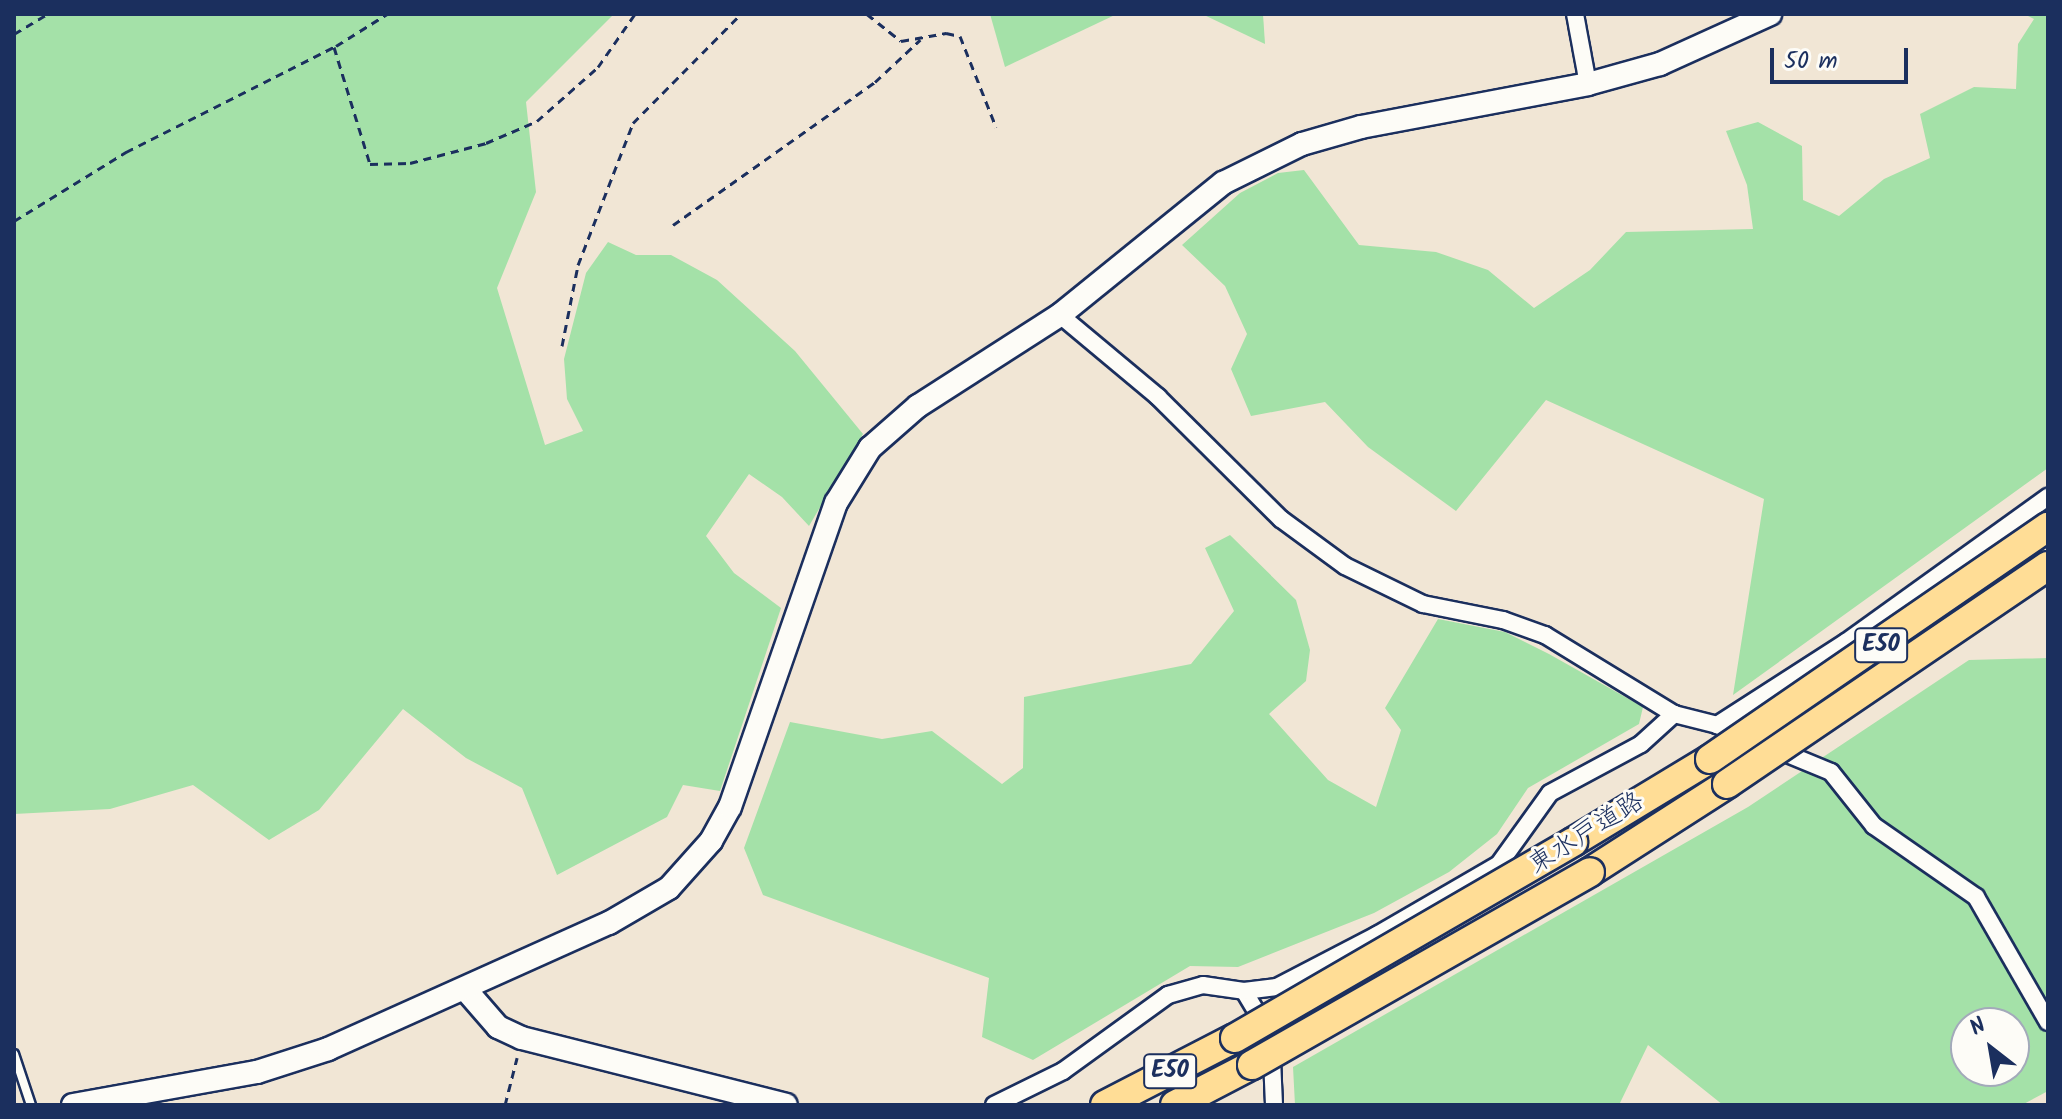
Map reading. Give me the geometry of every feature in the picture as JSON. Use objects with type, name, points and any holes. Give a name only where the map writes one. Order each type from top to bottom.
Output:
[{"type":"highway","name":"東水戸道路","points":[[1105,1105],[1235,1038],[1710,759],[2048,527]]},
{"type":"highway","name":"東水戸道路","points":[[1175,1105],[1252,1065],[1590,872],[1727,784],[2048,566]]},
{"type":"street","points":[[1575,14],[1588,84]]},
{"type":"street","points":[[73,1105],[257,1072],[328,1049],[644,905],[691,865],[730,807],[819,547],[853,471],[890,428],[918,406],[1060,315],[1211,192],[1267,159],[1361,127],[1588,84],[1660,64],[1770,14]]},
{"type":"street","points":[[1060,315],[1158,397],[1281,519],[1345,566],[1423,604],[1503,620],[1545,635],[1674,714],[1717,725],[1831,772],[1874,826],[1976,897],[2048,1022]]},
{"type":"street","points":[[1717,725],[1846,642],[2048,497]]},
{"type":"street","points":[[994,1105],[1063,1071],[1168,995],[1203,985],[1244,991],[1277,987],[1499,864],[1550,793],[1641,744],[1674,714]]},
{"type":"street","points":[[465,989],[498,1027],[522,1038],[786,1105]]},
{"type":"street","points":[[1244,991],[1271,1036],[1274,1105]]},
{"type":"lane","points":[[14,1054],[31,1105]]},
{"type":"path","points":[[14,34],[47,14]]},
{"type":"path","points":[[14,221],[126,152],[334,47],[387,14]]},
{"type":"path","points":[[334,47],[370,164],[410,163],[486,143],[537,121],[598,67],[635,14]]},
{"type":"path","points":[[562,346],[578,265],[633,123],[741,14]]},
{"type":"path","points":[[867,14],[901,41],[946,33],[960,36],[996,127]]},
{"type":"path","points":[[673,225],[875,82],[920,40]]},
{"type":"path","points":[[505,1105],[522,1038]]},
{"type":"green space","points":[[14,14],[614,14],[526,102],[536,192],[497,288],[545,445],[583,431],[567,399],[564,359],[586,273],[608,242],[636,255],[671,255],[717,280],[795,351],[863,434],[809,526],[782,497],[749,474],[706,536],[734,573],[781,608],[720,791],[683,785],[667,817],[557,875],[522,788],[466,758],[403,709],[319,810],[269,840],[193,785],[110,809],[14,814]]},
{"type":"green space","points":[[990,14],[1117,14],[1005,67]]},
{"type":"green space","points":[[1202,14],[1263,14],[1265,44]]},
{"type":"green space","points":[[2024,14],[2048,14],[2048,468],[1733,695],[1764,499],[1546,400],[1456,511],[1368,447],[1325,402],[1251,416],[1231,369],[1247,334],[1225,286],[1182,245],[1240,193],[1278,173],[1304,170],[1359,245],[1436,252],[1488,270],[1534,308],[1590,270],[1626,232],[1753,229],[1747,185],[1726,131],[1758,122],[1802,146],[1803,200],[1839,216],[1884,179],[1930,158],[1920,114],[1974,87],[2016,89],[2018,44],[2034,19]]},
{"type":"green space","points":[[1230,535],[1296,600],[1310,650],[1306,681],[1269,714],[1328,780],[1376,807],[1401,730],[1385,708],[1438,619],[1505,632],[1549,654],[1643,707],[1639,724],[1528,788],[1497,834],[1449,872],[1374,913],[1238,967],[1190,966],[1033,1060],[982,1037],[989,978],[763,895],[744,848],[790,722],[882,739],[932,731],[1002,784],[1023,768],[1024,697],[1191,664],[1234,611],[1205,548]]},
{"type":"green space","points":[[2048,658],[2048,1091],[2022,1105],[1723,1105],[1648,1045],[1619,1105],[1295,1105],[1293,1067],[1748,807],[1969,660]]}]
